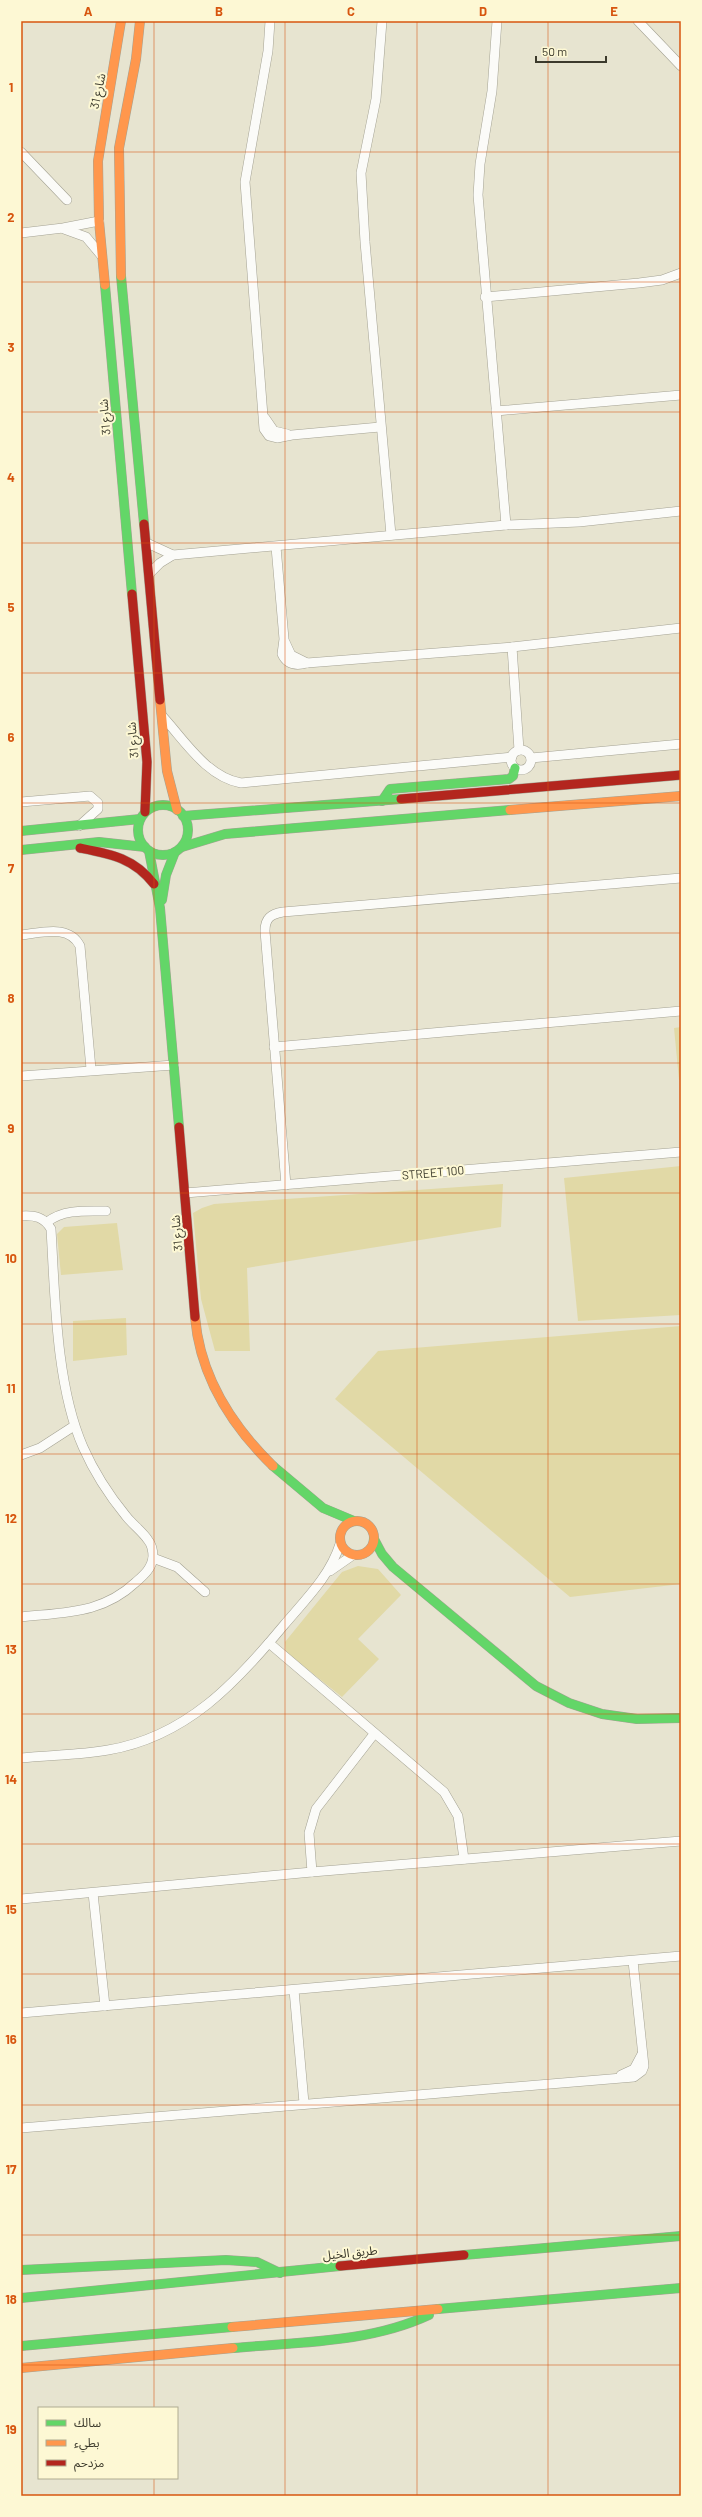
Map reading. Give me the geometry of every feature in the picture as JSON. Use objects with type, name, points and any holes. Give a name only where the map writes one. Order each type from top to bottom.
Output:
[{"type":"main road","name":"شارع 31","points":[[121,21],[115,67],[100,142],[99,221],[147,762],[143,816]]},
{"type":"main road","points":[[121,282],[118,193],[119,148],[136,59],[140,21]]},
{"type":"main road","points":[[99,221],[107,222],[112,227],[121,282],[150,574],[167,771],[180,813],[187,825],[187,835],[179,849]]},
{"type":"main road","points":[[382,801],[390,789],[509,779],[513,776],[515,768]]},
{"type":"main road","points":[[21,831],[77,827],[143,816],[160,805],[180,813],[214,815],[681,775]]},
{"type":"main road","points":[[21,850],[70,846],[104,841],[128,843],[160,855],[225,834],[681,796]]},
{"type":"main road","points":[[143,816],[138,834],[147,849]]},
{"type":"main road","points":[[70,846],[125,857],[135,863],[156,886]]},
{"type":"main road","name":"شارع 31","points":[[147,849],[160,908],[186,1193],[196,1326],[201,1354],[210,1381],[223,1407],[239,1430],[281,1474],[325,1511],[354,1521]]},
{"type":"main road","name":"شارع 31","points":[[160,908],[166,875],[179,849]]},
{"type":"main road","name":"شارع 31","points":[[325,1511],[340,1541]]},
{"type":"main road","points":[[393,1567],[356,1555],[343,1549],[340,1541],[343,1528],[354,1521],[367,1525],[382,1554],[393,1567],[536,1686],[569,1703],[602,1714],[637,1718],[681,1718]]},
{"type":"main road","points":[[356,1555],[370,1550],[374,1538]]},
{"type":"main road","name":"طريق الخيل","points":[[21,2298],[681,2236]]},
{"type":"main road","points":[[21,2270],[239,2260],[257,2262],[280,2273]]},
{"type":"main road","points":[[21,2346],[681,2288]]},
{"type":"main road","points":[[21,2368],[373,2334],[403,2327],[436,2310]]},
{"type":"street","points":[[270,21],[268,51],[245,182],[264,429],[269,436],[277,438],[292,435],[380,427]]},
{"type":"street","points":[[382,21],[376,99],[361,173],[380,427],[391,535]]},
{"type":"street","points":[[497,21],[492,91],[480,164],[478,195],[485,297],[506,525]]},
{"type":"street","points":[[638,21],[681,66]]},
{"type":"street","points":[[21,152],[67,200]]},
{"type":"street","points":[[21,233],[63,228],[99,221]]},
{"type":"street","points":[[63,228],[78,232],[94,243],[103,260]]},
{"type":"street","points":[[485,297],[639,283],[662,280],[681,273]]},
{"type":"street","points":[[496,411],[681,395]]},
{"type":"street","points":[[150,574],[160,563],[173,555],[276,547],[506,525],[579,522],[681,511]]},
{"type":"street","points":[[147,543],[173,555]]},
{"type":"street","points":[[276,547],[284,639],[282,654],[288,662],[298,666],[307,663],[512,647],[681,628]]},
{"type":"street","points":[[163,716],[204,763],[228,781],[240,783],[512,758],[519,750],[512,647]]},
{"type":"street","points":[[530,758],[681,744]]},
{"type":"street","points":[[519,750],[526,752],[530,758]]},
{"type":"street","points":[[512,758],[515,768],[526,768],[530,758]]},
{"type":"street","points":[[21,802],[90,796],[98,803],[98,809],[95,814],[77,827]]},
{"type":"street","points":[[286,1186],[265,931],[267,920],[271,915],[283,912],[681,878]]},
{"type":"street","points":[[21,935],[64,932],[76,939],[80,946],[92,1069]]},
{"type":"street","points":[[274,1047],[681,1011]]},
{"type":"street","points":[[21,1076],[92,1069],[174,1065]]},
{"type":"street","name":"STREET 100","points":[[186,1193],[286,1186],[681,1152]]},
{"type":"street","points":[[47,1222],[53,1217],[70,1212],[106,1211]]},
{"type":"street","points":[[21,1216],[38,1216],[47,1222],[51,1229],[62,1372],[74,1426],[91,1465],[108,1492],[149,1541],[153,1558],[150,1568],[143,1575],[122,1594],[107,1603],[91,1609],[21,1617]]},
{"type":"street","points":[[21,1455],[40,1448],[74,1426]]},
{"type":"street","points":[[328,1573],[340,1541]]},
{"type":"street","points":[[21,1758],[109,1750],[157,1736],[180,1725],[220,1696],[270,1643],[328,1573],[356,1555]]},
{"type":"street","points":[[153,1558],[177,1567],[205,1592]]},
{"type":"street","points":[[270,1643],[374,1734],[432,1781],[452,1803],[458,1816],[464,1859]]},
{"type":"street","points":[[312,1872],[309,1833],[316,1809],[374,1734]]},
{"type":"street","points":[[21,1899],[312,1872],[681,1841]]},
{"type":"street","points":[[93,1893],[105,2006]]},
{"type":"street","points":[[21,2013],[681,1956]]},
{"type":"street","points":[[21,2128],[638,2075],[644,2066],[633,1961]]},
{"type":"street","points":[[294,1990],[304,2103]]},
{"type":"shaded area","points":[[681,1027],[681,1080],[679,1080],[674,1028]]},
{"type":"shaded area","points":[[681,1166],[681,1315],[578,1321],[564,1178]]},
{"type":"shaded area","points":[[503,1184],[501,1227],[247,1268],[250,1351],[215,1351],[201,1299],[193,1213],[214,1204]]},
{"type":"shaded area","points":[[117,1223],[123,1270],[61,1275],[57,1234],[64,1227]]},
{"type":"shaded area","points":[[126,1318],[127,1355],[73,1361],[73,1321]]},
{"type":"shaded area","points":[[681,1326],[681,1584],[570,1597],[335,1399],[378,1351]]},
{"type":"shaded area","points":[[358,1566],[378,1569],[401,1595],[358,1639],[379,1659],[342,1697],[286,1652],[285,1642],[342,1572]]},
{"type":"traffic: fast","points":[[121,276],[144,524]]},
{"type":"traffic: fast","points":[[105,285],[132,594]]},
{"type":"traffic: fast","points":[[382,801],[390,789],[509,779],[513,776],[515,768]]},
{"type":"traffic: fast","points":[[183,816],[401,799]]},
{"type":"traffic: fast","points":[[163,805],[173,807],[181,812],[186,820],[188,830],[186,840],[181,848],[173,853],[163,855],[153,853],[145,848],[140,840],[138,830],[140,820],[145,812],[153,807],[163,805]]},
{"type":"traffic: fast","points":[[182,847],[225,834],[510,810]]},
{"type":"traffic: fast","points":[[21,831],[140,819]]},
{"type":"traffic: fast","points":[[21,850],[99,842],[145,847]]},
{"type":"traffic: fast","points":[[149,851],[160,908],[179,1127]]},
{"type":"traffic: fast","points":[[162,900],[166,875],[175,852]]},
{"type":"traffic: fast","points":[[273,1466],[323,1508],[354,1521]]},
{"type":"traffic: fast","points":[[374,1539],[382,1554],[393,1567],[536,1686],[569,1703],[602,1714],[637,1719],[681,1718]]},
{"type":"traffic: fast","points":[[464,2255],[681,2236]]},
{"type":"traffic: fast","points":[[21,2270],[226,2260],[257,2262],[280,2273]]},
{"type":"traffic: fast","points":[[21,2298],[340,2266]]},
{"type":"traffic: fast","points":[[438,2309],[681,2288]]},
{"type":"traffic: fast","points":[[233,2348],[333,2340],[358,2336],[406,2324],[429,2315]]},
{"type":"traffic: fast","points":[[21,2346],[232,2327]]},
{"type":"traffic: slow","points":[[105,285],[99,221],[98,161],[121,21]]},
{"type":"traffic: slow","points":[[121,276],[119,148],[136,59],[140,21]]},
{"type":"traffic: slow","points":[[160,700],[167,771],[177,810]]},
{"type":"traffic: slow","points":[[510,810],[681,796]]},
{"type":"traffic: slow","points":[[195,1317],[203,1359],[220,1398],[244,1434],[273,1466]]},
{"type":"traffic: slow","points":[[354,1521],[360,1521],[369,1526],[373,1532],[374,1538],[373,1544],[369,1550],[360,1555],[354,1555],[345,1550],[340,1541],[340,1535],[345,1526],[354,1521]]},
{"type":"traffic: slow","points":[[232,2327],[438,2309]]},
{"type":"traffic: slow","points":[[21,2368],[233,2348]]},
{"type":"traffic: jam","points":[[144,524],[160,700]]},
{"type":"traffic: jam","points":[[132,594],[147,762],[145,812]]},
{"type":"traffic: jam","points":[[401,799],[681,775]]},
{"type":"traffic: jam","points":[[80,848],[102,852],[121,858],[138,868],[154,884]]},
{"type":"traffic: jam","points":[[179,1127],[195,1317]]},
{"type":"traffic: jam","points":[[340,2266],[464,2255]]}]
